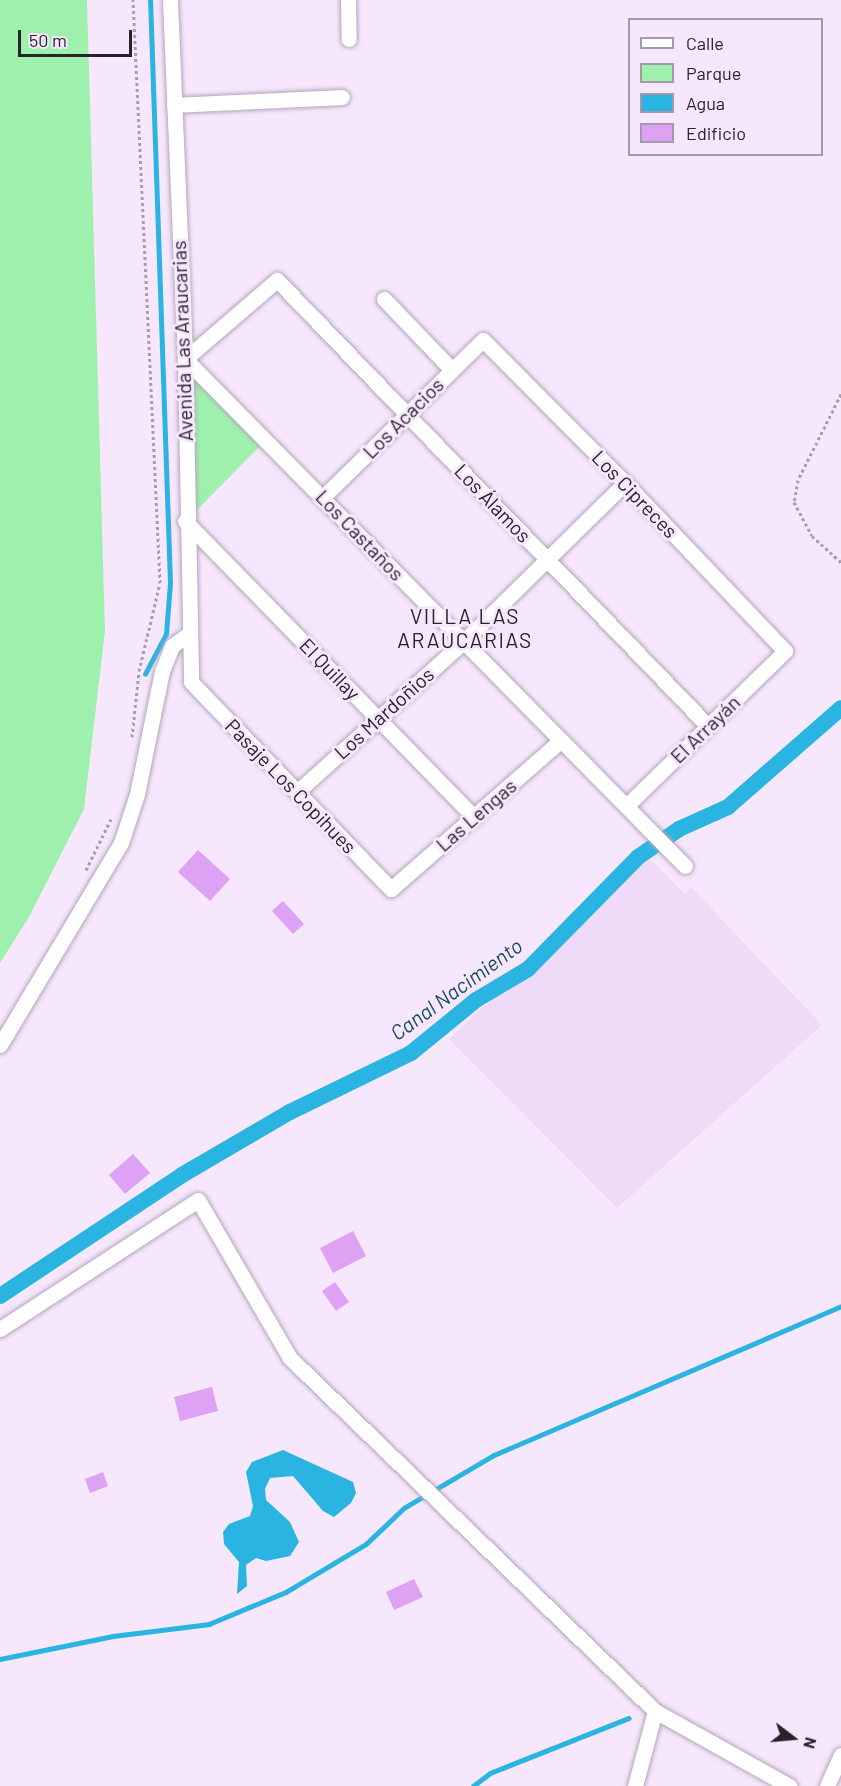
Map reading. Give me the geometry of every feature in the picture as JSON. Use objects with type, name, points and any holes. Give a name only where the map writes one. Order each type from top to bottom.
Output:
[{"type":"street","name":"Avenida Las Araucarias","points":[[170,0],[185,359],[185,521],[191,682]]},
{"type":"street","points":[[348,0],[349,39]]},
{"type":"street","points":[[174,105],[342,97]]},
{"type":"street","name":"Los Álamos","points":[[185,359],[277,280],[708,726]]},
{"type":"street","points":[[384,299],[452,370]]},
{"type":"street","name":"Los Acacios","points":[[323,497],[483,340]]},
{"type":"street","name":"Los Cipreces","points":[[483,340],[625,483],[785,651]]},
{"type":"street","name":"Los Castaños","points":[[185,359],[685,866]]},
{"type":"street","name":"Los Mardoñios","points":[[297,792],[464,641],[625,483]]},
{"type":"street","name":"El Quillay","points":[[185,521],[474,817]]},
{"type":"street","points":[[0,1044],[121,843],[137,794],[162,671],[172,646],[190,633]]},
{"type":"street","name":"El Arrayán","points":[[626,806],[785,651]]},
{"type":"street","name":"Pasaje Los Copihues","points":[[191,682],[391,889]]},
{"type":"street","name":"Las Lengas","points":[[391,889],[561,740]]},
{"type":"street","points":[[0,1329],[198,1200],[290,1358],[655,1711],[789,1786]]},
{"type":"street","points":[[635,1786],[655,1711]]},
{"type":"street","points":[[827,1786],[841,1755]]},
{"type":"path","points":[[131,742],[139,672],[160,583],[133,0]]},
{"type":"path","points":[[841,394],[798,480],[794,502],[812,536],[841,562]]},
{"type":"path","points":[[80,879],[114,813]]},
{"type":"shaded area","points":[[646,855],[685,894],[691,887],[822,1025],[617,1208],[449,1039]]},
{"type":"green space","points":[[0,0],[87,0],[105,631],[84,809],[29,917],[0,963]]},
{"type":"green space","points":[[191,374],[261,445],[194,513]]},
{"type":"water","points":[[283,1450],[353,1482],[356,1493],[351,1503],[334,1517],[323,1511],[293,1476],[270,1478],[265,1489],[266,1500],[290,1522],[299,1542],[290,1556],[266,1561],[256,1558],[246,1565],[247,1586],[237,1594],[239,1562],[224,1544],[223,1532],[229,1524],[250,1516],[253,1506],[246,1472],[252,1462]]},
{"type":"building","points":[[198,850],[230,879],[210,901],[178,872]]},
{"type":"building","points":[[283,901],[304,924],[293,934],[272,911]]},
{"type":"building","points":[[133,1154],[150,1173],[125,1194],[109,1175]]},
{"type":"building","points":[[353,1231],[366,1256],[333,1273],[320,1248]]},
{"type":"building","points":[[335,1282],[349,1302],[336,1311],[322,1291]]},
{"type":"building","points":[[212,1387],[218,1411],[180,1421],[174,1397]]},
{"type":"building","points":[[103,1472],[108,1486],[90,1493],[85,1479]]},
{"type":"building","points":[[414,1579],[423,1597],[394,1610],[386,1592]]},
{"type":"waterway","points":[[145,674],[166,634],[170,583],[150,0]]},
{"type":"waterway","name":"Canal Nacimiento","points":[[0,1296],[182,1175],[290,1112],[411,1053],[476,1000],[528,969],[638,857],[679,829],[728,807],[841,708]]},
{"type":"waterway","points":[[0,1659],[113,1636],[209,1624],[286,1592],[366,1544],[404,1508],[494,1455],[841,1306]]},
{"type":"waterway","points":[[473,1786],[490,1773],[629,1718]]},
{"type":"district","name":"VILLA LAS ARAUCARIAS","points":[[465,628]]}]
